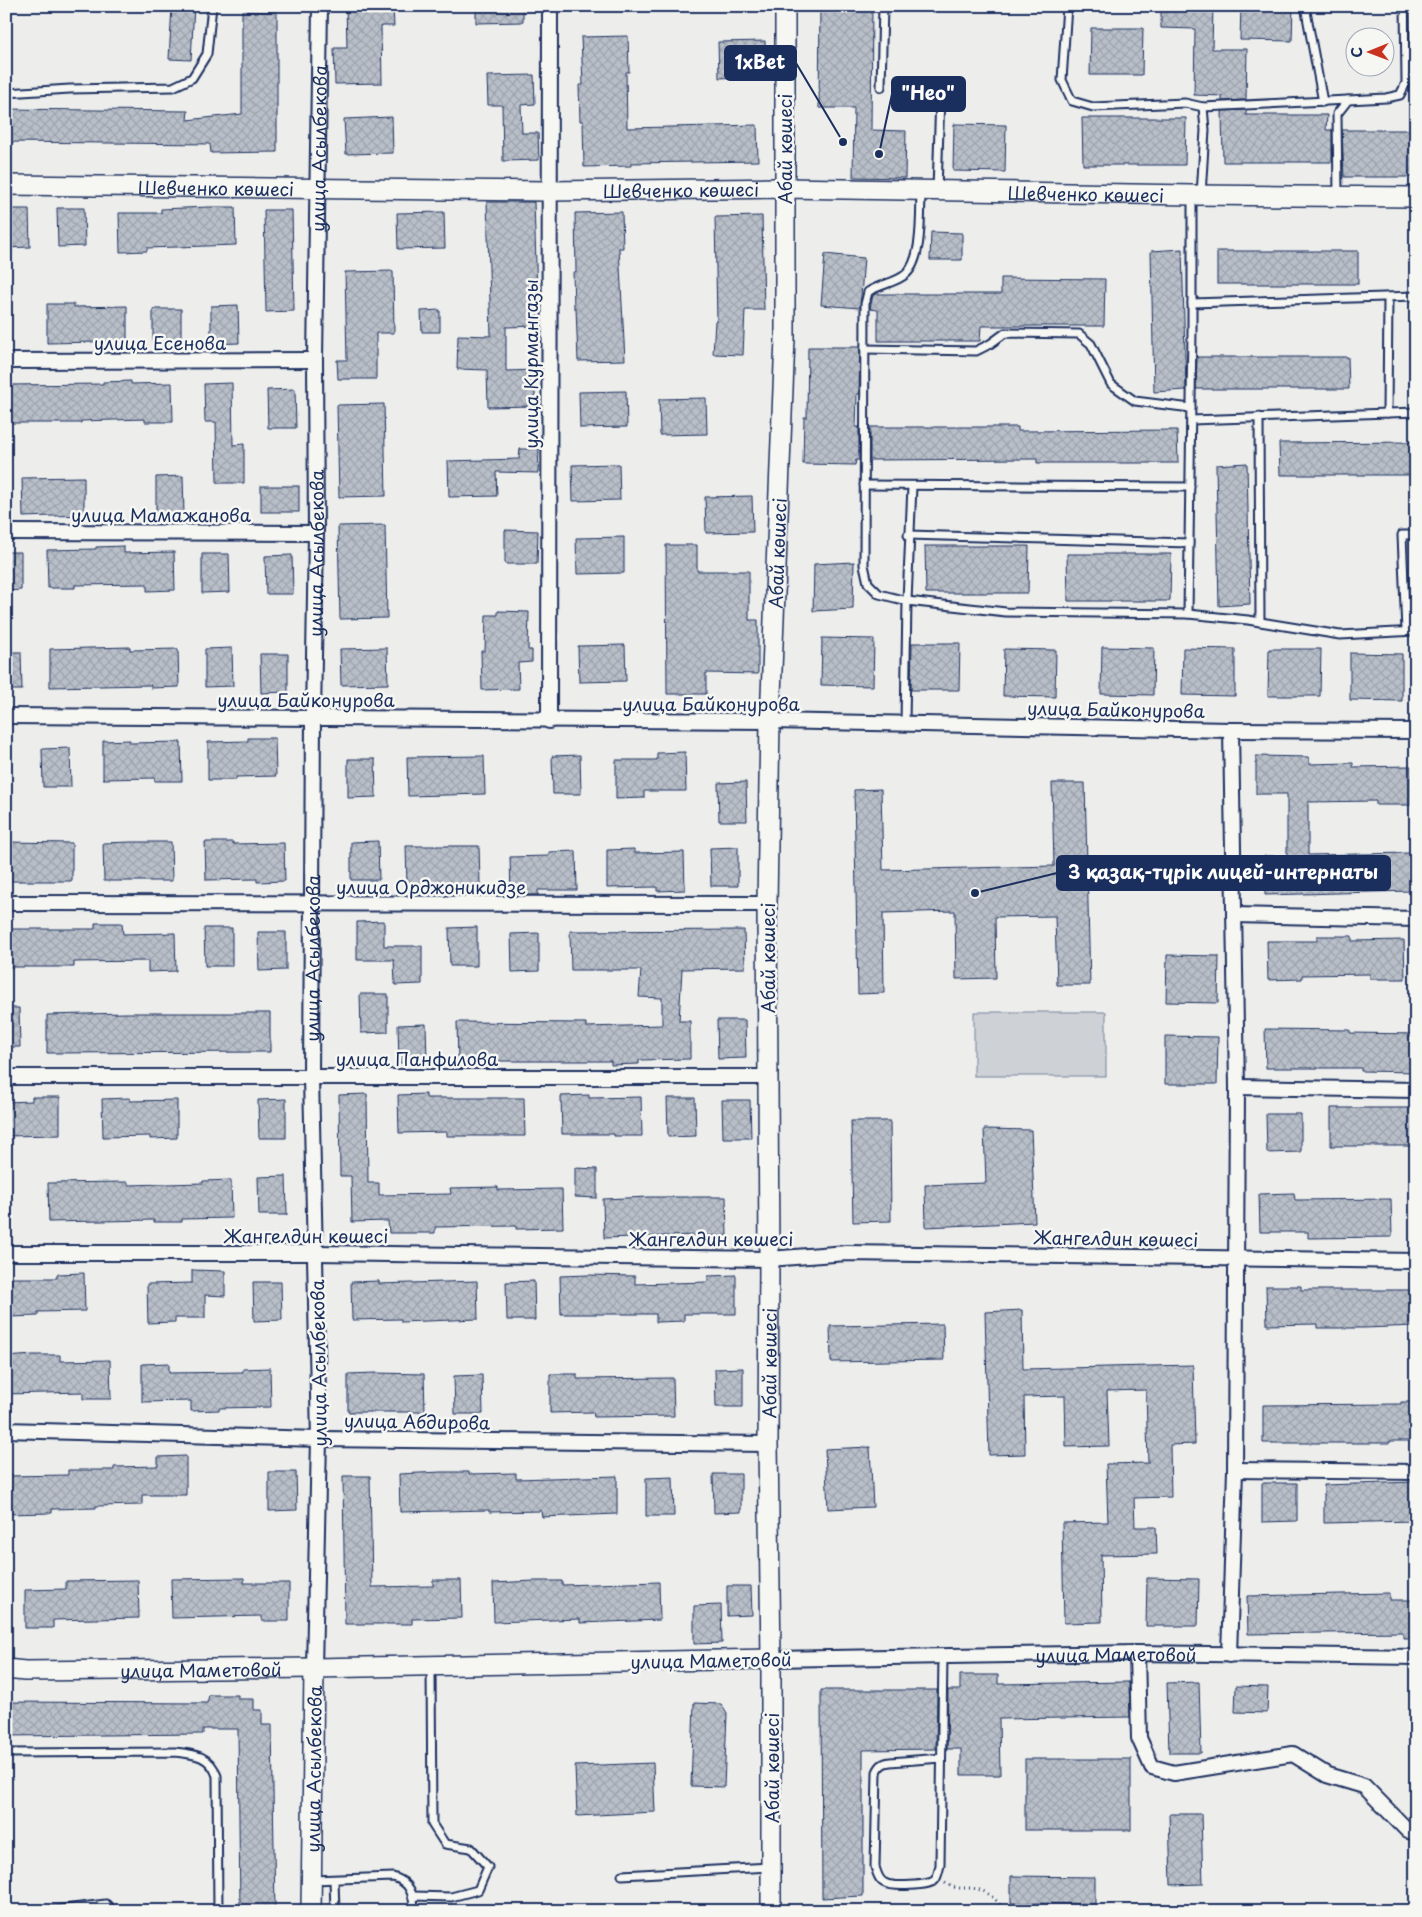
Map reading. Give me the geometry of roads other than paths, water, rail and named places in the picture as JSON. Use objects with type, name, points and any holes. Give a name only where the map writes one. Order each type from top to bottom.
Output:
[{"type":"street","name":"улица Асылбекова","points":[[312,1911],[314,1668],[319,1438],[311,1077],[316,533],[315,360],[320,6]]},
{"type":"street","name":"улица Курмангазы","points":[[549,721],[550,6]]},
{"type":"street","name":"Абай көшесі","points":[[771,1911],[767,904],[770,721],[785,338],[785,6]]},
{"type":"street","name":"Шевченко көшесі","points":[[6,185],[549,191],[784,188],[1416,197]]},
{"type":"street","name":"улица Есенова","points":[[6,362],[315,360]]},
{"type":"street","name":"улица Мамажанова","points":[[6,532],[316,533]]},
{"type":"street","name":"улица Байконурова","points":[[6,716],[770,721],[1231,730],[1416,730]]},
{"type":"street","points":[[1229,1655],[1235,1470],[1236,1087],[1231,730]]},
{"type":"street","name":"улица Орджоникидзе","points":[[6,903],[767,904]]},
{"type":"street","points":[[1234,915],[1416,919]]},
{"type":"street","name":"улица Панфилова","points":[[6,1077],[768,1076]]},
{"type":"street","points":[[1236,1087],[1416,1090]]},
{"type":"street","name":"Жангелдин көшесі","points":[[6,1253],[316,1253],[769,1259],[847,1253],[1416,1261]]},
{"type":"street","name":"улица Абдирова","points":[[6,1430],[319,1438],[768,1444]]},
{"type":"street","points":[[1235,1470],[1416,1472]]},
{"type":"street","points":[[1137,1653],[1139,1738],[1152,1768],[1174,1773],[1294,1754],[1327,1775],[1364,1786],[1408,1831],[1416,1832]]},
{"type":"street","name":"улица Маметовой","points":[[6,1669],[25,1671],[314,1668],[1137,1653],[1416,1657]]},
{"type":"lane","points":[[6,93],[70,89],[173,87],[192,78],[207,54],[212,6]]},
{"type":"lane","points":[[881,87],[883,6]]},
{"type":"lane","points":[[1067,6],[1062,80],[1072,101],[1093,107],[1184,103],[1203,107],[1323,102],[1386,98],[1400,95],[1406,83],[1405,6]]},
{"type":"lane","points":[[1305,6],[1323,102]]},
{"type":"lane","points":[[940,94],[929,191],[917,256],[907,273],[868,292],[865,304],[864,565],[868,583],[879,594],[906,600],[1006,612],[1188,614],[1260,622],[1340,635],[1416,631]]},
{"type":"lane","points":[[1338,196],[1337,114],[1348,100]]},
{"type":"lane","points":[[1188,614],[1192,303],[1196,195],[1205,130],[1203,107]]},
{"type":"lane","points":[[1192,303],[1416,296]]},
{"type":"lane","points":[[1387,413],[1388,297]]},
{"type":"lane","points":[[865,349],[976,351],[1005,333],[1079,334],[1091,344],[1111,384],[1135,401],[1191,408]]},
{"type":"lane","points":[[1191,420],[1416,412]]},
{"type":"lane","points":[[1259,417],[1260,622]]},
{"type":"lane","points":[[864,485],[1190,487]]},
{"type":"lane","points":[[905,724],[906,600],[912,486]]},
{"type":"lane","points":[[908,535],[1189,543]]},
{"type":"lane","points":[[1406,631],[1402,535],[1416,535]]},
{"type":"lane","points":[[942,1758],[885,1762],[879,1766],[875,1867],[878,1877],[884,1883],[891,1885],[928,1884],[935,1879],[939,1872],[942,1758],[943,1656]]},
{"type":"lane","points":[[413,1896],[451,1897],[478,1890],[488,1867],[472,1848],[445,1844],[432,1824],[431,1666]]},
{"type":"lane","points":[[6,1753],[175,1752],[189,1754],[208,1761],[214,1766],[217,1776],[218,1911]]},
{"type":"lane","points":[[622,1875],[771,1867]]},
{"type":"lane","points":[[312,1880],[393,1877],[401,1879],[409,1885],[413,1896],[414,1911]]},
{"type":"lane","points":[[334,1880],[335,1911]]},
{"type":"lane","points":[[47,1911],[92,1904],[106,1904],[112,1911]]},
{"type":"place","name":"1xBet","points":[[843,142]]},
{"type":"place","name":"\"Нео\"","points":[[879,154]]},
{"type":"place","name":"3 қазақ-түрік лицей-интернаты","points":[[975,893]]}]
